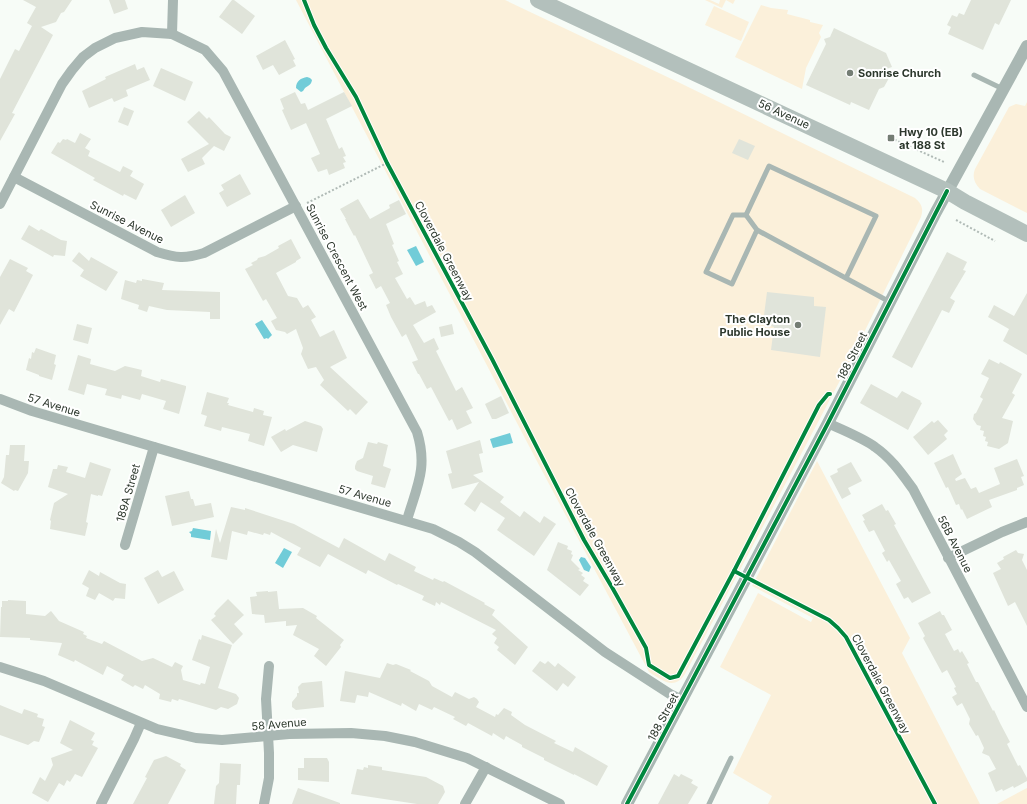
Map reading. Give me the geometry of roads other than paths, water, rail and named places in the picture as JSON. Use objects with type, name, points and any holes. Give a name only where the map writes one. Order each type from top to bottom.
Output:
[{"type":"highway","name":"56 Avenue","points":[[538,0],[948,191],[965,202],[1027,234]]},
{"type":"street","points":[[0,204],[62,84],[83,57],[95,48],[115,38],[142,32],[172,34],[173,0]]},
{"type":"street","name":"Sunrise Crescent West","points":[[172,34],[204,50],[223,71],[301,205],[417,432],[423,459],[422,469],[407,520]]},
{"type":"street","name":"188 Street","points":[[627,804],[948,191],[1027,46]]},
{"type":"street","name":"Sunrise Avenue","points":[[14,177],[157,252],[173,258],[189,258],[204,254],[301,205]]},
{"type":"street","name":"57 Avenue","points":[[0,399],[32,412],[407,520],[439,532],[475,552],[605,652],[670,694],[682,700]]},
{"type":"street","name":"56B Avenue","points":[[828,422],[875,446],[897,468],[913,489],[1027,707]]},
{"type":"street","name":"189A Street","points":[[125,545],[154,447]]},
{"type":"street","points":[[948,558],[1002,532],[1027,522]]},
{"type":"street","points":[[264,804],[269,778],[269,735],[266,720],[266,699],[269,666]]},
{"type":"street","name":"58 Avenue","points":[[0,667],[44,681],[157,729],[196,738],[222,740],[269,735],[351,733],[385,736],[447,751],[467,758],[560,804]]},
{"type":"street","points":[[101,804],[134,740],[141,723]]},
{"type":"street","points":[[466,804],[486,767]]},
{"type":"lane","points":[[974,75],[1004,90]]},
{"type":"lane","points":[[746,215],[768,166],[876,216],[846,278]]},
{"type":"lane","points":[[746,215],[733,215],[706,272],[732,284],[757,230]]},
{"type":"lane","points":[[746,215],[757,230],[890,302]]},
{"type":"lane","points":[[709,804],[731,758]]},
{"type":"water","points":[[307,77],[312,80],[312,82],[301,92],[296,88],[297,83],[301,79]]},
{"type":"water","points":[[416,246],[424,262],[416,266],[407,250]]},
{"type":"water","points":[[262,320],[272,335],[268,339],[264,339],[255,324]]},
{"type":"water","points":[[510,433],[513,443],[493,448],[490,439]]},
{"type":"water","points":[[193,528],[211,531],[210,540],[191,537],[189,532],[192,531]]},
{"type":"water","points":[[284,548],[292,552],[283,568],[275,563]]},
{"type":"water","points":[[581,557],[585,558],[591,567],[589,572],[584,570],[579,560]]},
{"type":"place","name":"Sonrise Church","points":[[850,73]]},
{"type":"place","name":"Hwy 10 (EB) at 188 St","points":[[891,138]]},
{"type":"place","name":"The Clayton Public House","points":[[798,325]]}]
